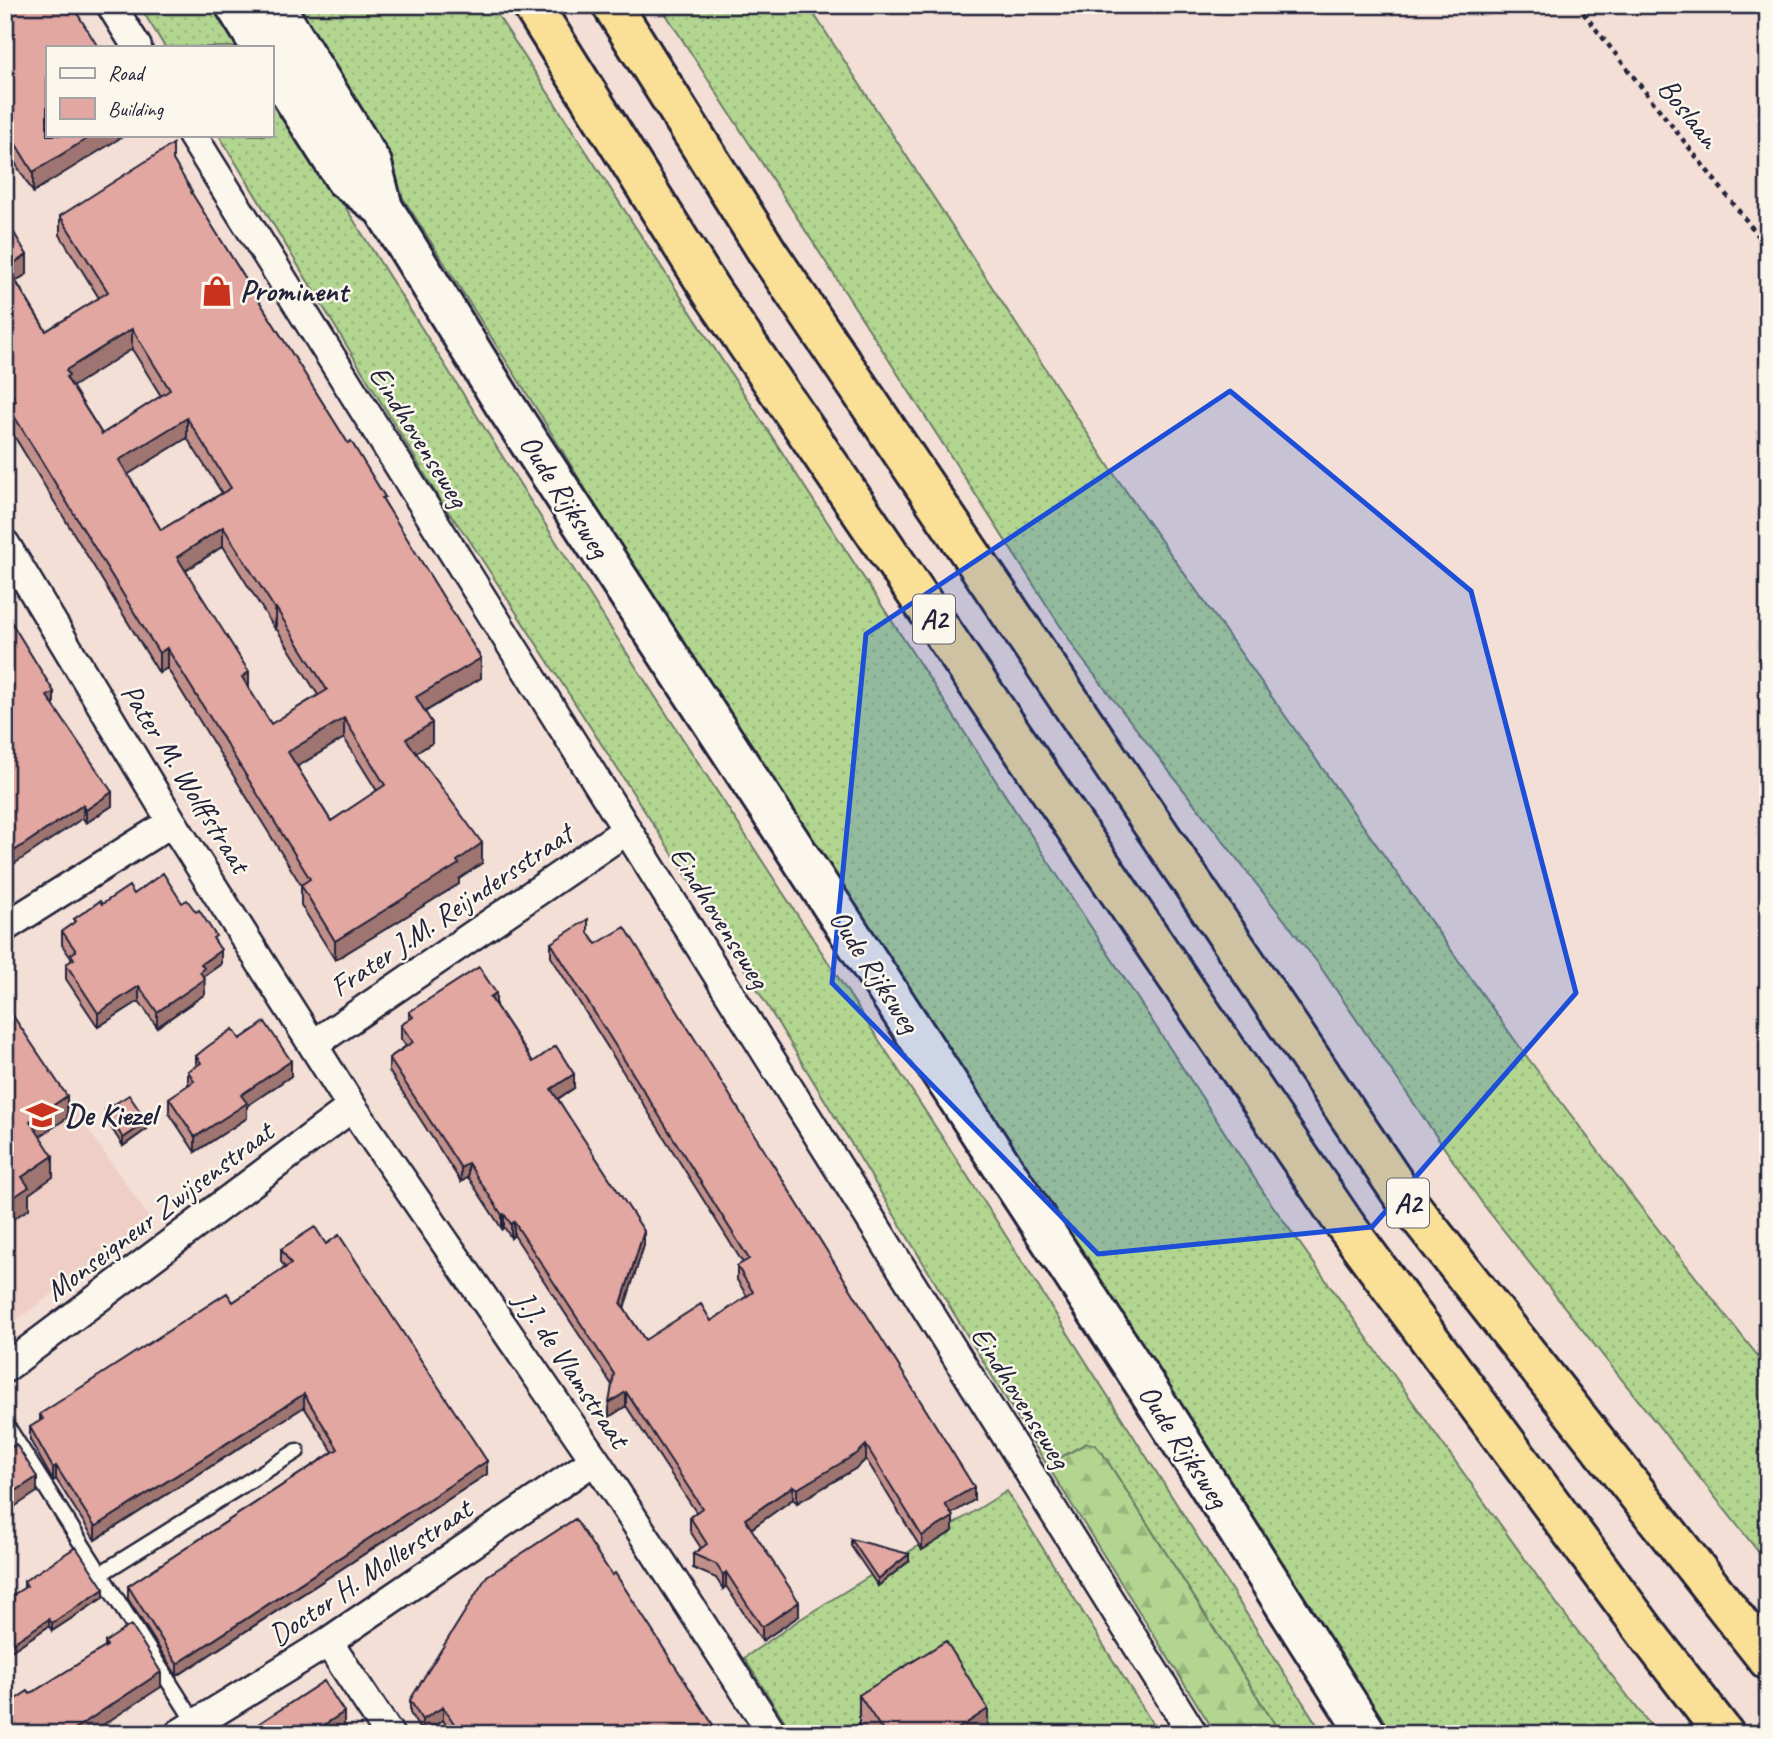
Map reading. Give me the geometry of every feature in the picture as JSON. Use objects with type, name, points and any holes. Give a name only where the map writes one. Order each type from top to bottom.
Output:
[{"type":"highway","name":"A2","points":[[532,5],[711,290],[1346,1226],[1724,1734]]},
{"type":"highway","name":"A2","points":[[612,5],[768,253],[1403,1196],[1768,1660]]},
{"type":"main road","points":[[235,5],[260,46]]},
{"type":"main road","name":"Oude Rijksweg","points":[[274,5],[372,164],[383,208],[503,402],[1147,1388],[1367,1734]]},
{"type":"main road","name":"Oude Rijksweg","points":[[273,66],[345,179],[383,208]]},
{"type":"street","points":[[111,5],[136,46]]},
{"type":"street","name":"Eindhovenseweg","points":[[193,136],[1192,1734]]},
{"type":"street","name":"Pater M. Wolffstraat","points":[[5,544],[172,822],[314,1044]]},
{"type":"street","points":[[5,927],[172,822]]},
{"type":"street","name":"Frater J.M. Reijndersstraat","points":[[314,1044],[627,831]]},
{"type":"street","name":"J.J. de Vlamstraat","points":[[314,1044],[352,1107],[595,1460],[773,1734]]},
{"type":"street","name":"Monseigneur Zwijsenstraat","points":[[5,1368],[352,1107]]},
{"type":"street","name":"Doctor H. Mollerstraat","points":[[187,1728],[328,1642],[595,1460]]},
{"type":"street","points":[[328,1642],[389,1734]]},
{"type":"lane","points":[[5,1423],[100,1574],[187,1728]]},
{"type":"lane","points":[[100,1574],[297,1451]]},
{"type":"path","name":"Boslaan","points":[[1577,5],[1768,248]]},
{"type":"highlighted area","points":[[1230,391],[1471,591],[1576,993],[1372,1227],[1098,1254],[832,983],[866,634]]},
{"type":"shaded area","name":"De Kiezel","points":[[5,1009],[152,1222],[5,1328]]},
{"type":"green space","points":[[139,5],[219,5],[244,46],[164,46]]},
{"type":"green space","points":[[281,5],[491,5],[1268,1199],[1562,1611],[1657,1734],[1382,1734],[1051,1203],[690,661],[541,416]]},
{"type":"green space","points":[[660,5],[808,5],[1116,477],[1524,1053],[1768,1369],[1768,1564],[1482,1203],[1317,962],[1079,655]]},
{"type":"green space","points":[[273,92],[608,624],[985,1203],[1323,1734],[1281,1734],[1103,1454],[1087,1443],[1047,1465],[724,936],[468,538],[444,506],[220,136],[273,136]]},
{"type":"green space","points":[[1087,1443],[1095,1445],[1103,1454],[1281,1734],[1216,1734],[1047,1465]]},
{"type":"green space","points":[[1007,1491],[1159,1734],[793,1734],[744,1658],[799,1620]]},
{"type":"building","points":[[24,5],[72,5],[97,46],[46,46],[46,136],[91,136],[33,172],[9,133],[5,135],[5,17]]},
{"type":"building","points":[[173,144],[173,160],[191,192],[348,443],[351,441],[385,497],[382,498],[481,658],[416,697],[432,723],[406,739],[482,843],[457,861],[459,864],[335,941],[301,885],[310,879],[167,648],[159,653],[8,406],[16,401],[5,383],[5,229],[10,226],[27,255],[7,267],[46,331],[108,292],[60,216]],"holes":[[[132,329],[170,390],[102,434],[66,377],[69,375],[66,370]],[[187,418],[231,488],[161,530],[119,460]],[[223,527],[327,690],[271,724],[242,677],[249,672],[177,557]],[[344,718],[385,785],[331,821],[288,752]]]},
{"type":"building","points":[[5,612],[54,692],[47,696],[112,792],[86,810],[83,805],[5,857]]},
{"type":"building","points":[[163,873],[182,903],[187,900],[196,912],[199,910],[216,936],[213,938],[221,950],[201,964],[204,968],[200,972],[205,979],[157,1012],[139,986],[98,1013],[66,964],[74,959],[71,954],[76,951],[62,931],[100,901],[102,904],[129,886],[134,894]]},
{"type":"building","points":[[588,919],[588,933],[596,944],[625,927],[974,1487],[945,1504],[953,1517],[922,1536],[866,1445],[858,1453],[797,1489],[793,1486],[745,1519],[799,1602],[762,1627],[726,1572],[723,1575],[716,1564],[693,1554],[707,1544],[690,1517],[702,1508],[626,1392],[609,1403],[614,1374],[514,1222],[511,1224],[504,1214],[502,1215],[468,1163],[461,1168],[389,1058],[413,1042],[401,1025],[413,1017],[409,1012],[479,967],[496,993],[490,997],[533,1062],[556,1046],[574,1074],[551,1089],[644,1231],[621,1304],[645,1340],[701,1304],[711,1321],[753,1292],[737,1266],[749,1259],[551,943]]},
{"type":"building","points":[[5,1004],[67,1096],[30,1121],[53,1156],[22,1177],[29,1187],[5,1203]]},
{"type":"building","points":[[265,1022],[291,1061],[241,1095],[247,1103],[195,1137],[169,1098],[194,1081],[188,1071],[201,1063],[196,1056],[207,1047],[233,1029],[240,1039]]},
{"type":"building","points":[[129,1095],[147,1122],[123,1138],[105,1110]]},
{"type":"building","points":[[315,1227],[326,1244],[339,1235],[487,1461],[177,1664],[128,1586],[338,1449],[304,1394],[95,1527],[56,1466],[53,1468],[30,1427],[43,1419],[40,1414],[227,1293],[233,1302],[291,1264],[281,1249]]},
{"type":"building","points":[[16,1444],[37,1477],[5,1498],[5,1452]]},
{"type":"building","points":[[575,1519],[612,1575],[615,1573],[719,1734],[461,1734],[443,1707],[422,1720],[410,1700],[487,1576]]},
{"type":"building","points":[[851,1539],[909,1554],[878,1579]]},
{"type":"building","points":[[76,1547],[104,1589],[52,1623],[49,1619],[5,1648],[5,1600],[27,1586],[24,1581]]},
{"type":"building","points":[[131,1625],[161,1672],[67,1734],[5,1734],[5,1730],[14,1724],[5,1711],[5,1706],[28,1691],[30,1694],[107,1646],[105,1642]]},
{"type":"building","points":[[946,1641],[988,1709],[950,1734],[885,1734],[859,1695]]},
{"type":"building","points":[[324,1681],[344,1712],[310,1734],[243,1734]]},
{"type":"place","name":"Prominent","points":[[217,291]]},
{"type":"place","name":"De Kiezel","points":[[42,1115]]}]
